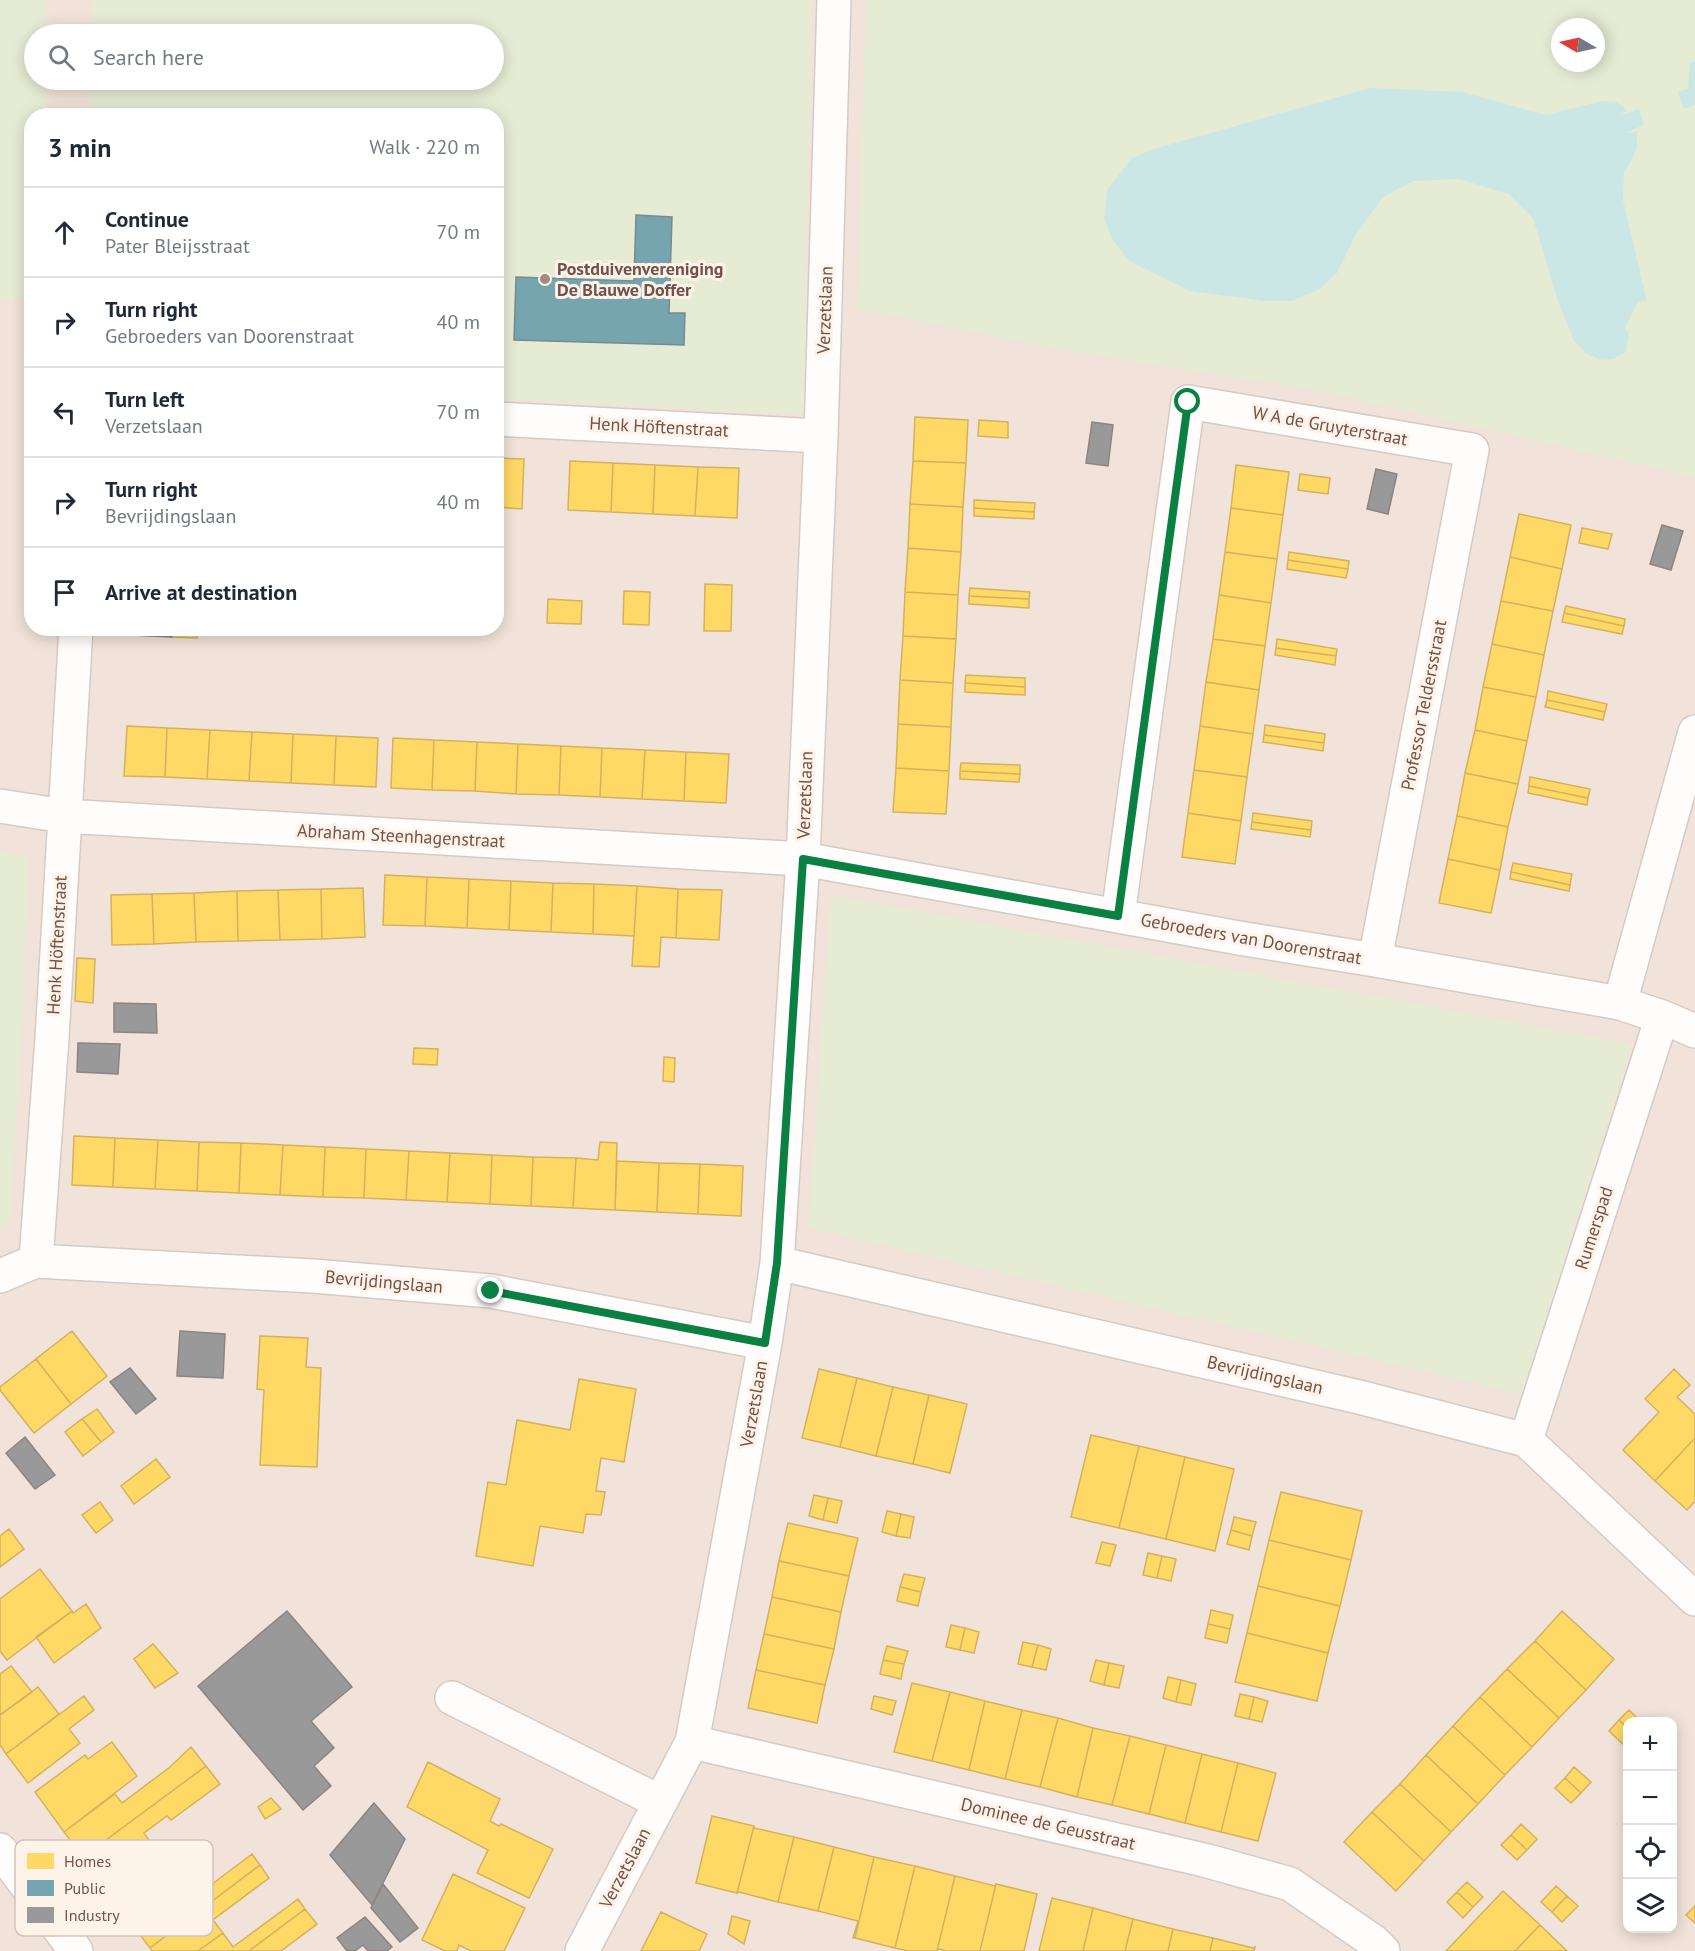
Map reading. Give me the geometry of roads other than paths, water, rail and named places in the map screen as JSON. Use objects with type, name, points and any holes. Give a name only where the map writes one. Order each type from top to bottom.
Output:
[{"type":"street","name":"Verzetslaan","points":[[582,1951],[692,1742],[765,1343],[777,1263],[803,859],[821,436],[834,0]]},
{"type":"street","name":"W A de Gruyterstraat","points":[[1118,916],[1188,402],[1472,450]]},
{"type":"street","name":"Henk Höftenstraat","points":[[504,419],[821,436]]},
{"type":"street","name":"Professor Teldersstraat","points":[[1375,960],[1472,450]]},
{"type":"street","name":"Henk Höftenstraat","points":[[36,1261],[75,636]]},
{"type":"street","points":[[1620,1003],[1695,732]]},
{"type":"street","name":"Abraham Steenhagenstraat","points":[[0,806],[64,816],[803,859]]},
{"type":"street","name":"Gebroeders van Doorenstraat","points":[[803,859],[1620,1003],[1695,1031]]},
{"type":"street","name":"Rumerspad","points":[[1526,1440],[1662,1017]]},
{"type":"street","name":"Bevrijdingslaan","points":[[0,1276],[36,1261],[314,1276],[491,1291],[765,1343]]},
{"type":"street","name":"Bevrijdingslaan","points":[[777,1263],[1359,1396],[1526,1440],[1695,1599]]},
{"type":"street","points":[[452,1698],[660,1802]]},
{"type":"street","name":"Dominee de Geusstraat","points":[[692,1742],[1204,1860],[1290,1884],[1373,1941],[1383,1951]]},
{"type":"street","points":[[0,1850],[15,1870]]},
{"type":"street","points":[[65,1936],[76,1951]]},
{"type":"water","points":[[1695,61],[1695,105],[1684,109],[1678,92],[1688,89],[1690,63]]},
{"type":"water","points":[[1370,88],[1462,92],[1546,115],[1603,101],[1617,102],[1627,111],[1621,115],[1639,109],[1644,125],[1628,132],[1637,131],[1637,147],[1624,172],[1623,200],[1647,302],[1638,301],[1625,328],[1629,333],[1626,352],[1613,359],[1600,360],[1585,353],[1573,339],[1558,301],[1533,218],[1509,194],[1459,179],[1413,181],[1383,197],[1355,236],[1337,273],[1320,289],[1292,301],[1265,301],[1190,291],[1129,261],[1112,239],[1104,218],[1107,190],[1132,158],[1154,149]]},
{"type":"place","name":"Postduivenvereniging De Blauwe Doffer","points":[[545,279]]}]
